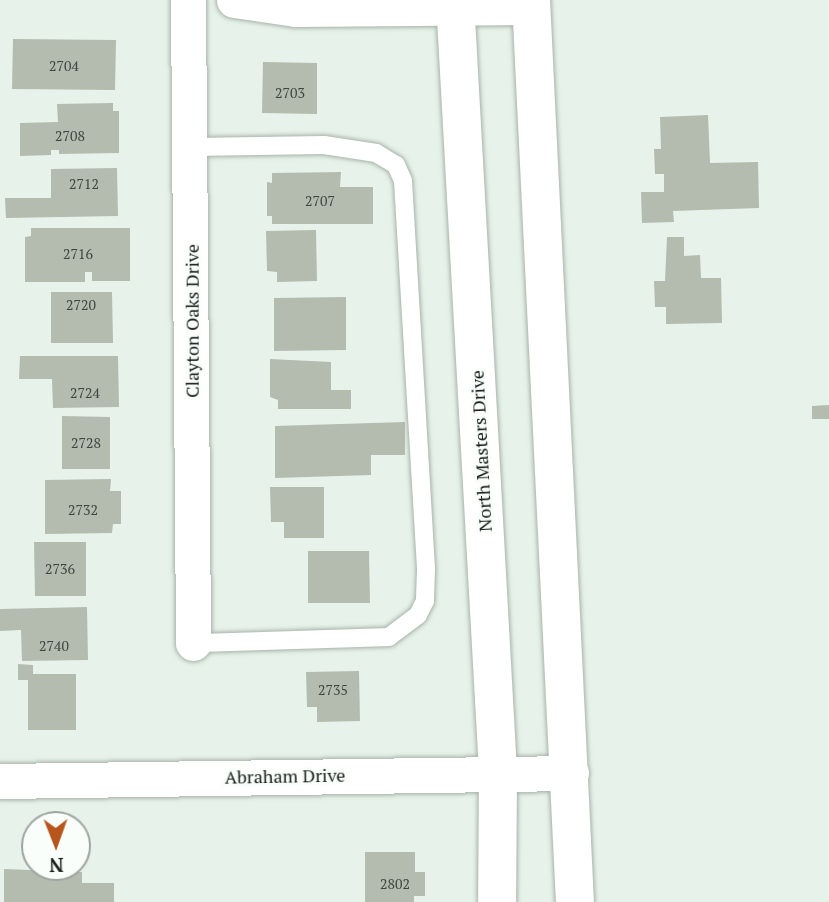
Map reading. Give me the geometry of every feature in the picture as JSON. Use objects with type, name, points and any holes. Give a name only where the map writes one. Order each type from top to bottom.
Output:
[{"type":"main road","name":"North Masters Drive","points":[[455,4],[498,772],[497,902]]},
{"type":"main road","points":[[531,4],[571,773],[575,902]]},
{"type":"street","name":"Clayton Oaks Drive","points":[[188,0],[185,31],[191,147],[193,643]]},
{"type":"street","points":[[234,0],[295,9],[531,4]]},
{"type":"street","name":"Abraham Drive","points":[[0,781],[571,773]]},
{"type":"lane","points":[[191,147],[324,145],[376,153],[396,165],[403,181],[426,570],[425,601],[418,615],[389,637],[193,643]]},
{"type":"building","points":[[13,39],[116,40],[115,90],[12,89]]},
{"type":"building","points":[[263,62],[317,63],[317,114],[262,113]]},
{"type":"building","points":[[113,103],[113,111],[119,111],[119,153],[59,154],[59,150],[51,150],[51,155],[20,156],[20,123],[58,122],[57,104]]},
{"type":"building","points":[[708,115],[710,163],[758,162],[759,208],[673,211],[674,222],[642,223],[641,192],[664,192],[664,174],[655,174],[654,149],[661,149],[660,117]]},
{"type":"building","points":[[117,168],[118,216],[6,218],[5,198],[51,198],[51,169]]},
{"type":"building","points":[[341,172],[340,187],[373,187],[373,224],[272,224],[272,216],[267,216],[267,182],[272,183],[272,173]]},
{"type":"building","points":[[31,228],[130,228],[130,281],[92,281],[92,272],[85,272],[85,282],[25,282],[25,237],[31,236]]},
{"type":"building","points":[[316,230],[317,281],[277,282],[277,272],[267,271],[266,231]]},
{"type":"building","points":[[667,237],[684,237],[684,256],[700,255],[701,278],[721,278],[722,323],[666,324],[666,307],[655,307],[654,281],[665,281]]},
{"type":"building","points":[[51,292],[112,292],[113,343],[51,343]]},
{"type":"building","points":[[346,297],[346,350],[274,351],[274,298]]},
{"type":"building","points":[[20,356],[118,356],[119,407],[53,408],[52,379],[19,379]]},
{"type":"building","points":[[270,359],[331,362],[331,390],[351,390],[351,409],[278,409],[278,400],[270,397]]},
{"type":"building","points":[[829,405],[829,419],[812,419],[812,406]]},
{"type":"building","points":[[62,416],[110,417],[110,469],[62,469]]},
{"type":"building","points":[[405,422],[405,455],[371,455],[371,475],[275,478],[275,426]]},
{"type":"building","points":[[111,479],[110,491],[121,491],[121,524],[113,524],[112,533],[45,534],[45,480]]},
{"type":"building","points":[[270,487],[324,487],[324,538],[284,538],[284,522],[271,522]]},
{"type":"building","points":[[34,542],[86,542],[86,596],[35,596]]},
{"type":"building","points":[[308,551],[369,551],[370,603],[308,603]]},
{"type":"building","points":[[87,607],[88,660],[22,661],[21,630],[0,631],[0,609]]},
{"type":"building","points":[[18,664],[33,665],[33,674],[76,674],[76,730],[28,730],[28,680],[18,680]]},
{"type":"building","points":[[359,671],[360,721],[317,722],[317,707],[307,707],[306,672]]},
{"type":"building","points":[[365,852],[415,852],[415,872],[425,872],[425,896],[414,896],[414,902],[365,902]]},
{"type":"building","points":[[4,869],[21,870],[21,881],[114,883],[114,902],[4,902]]}]
